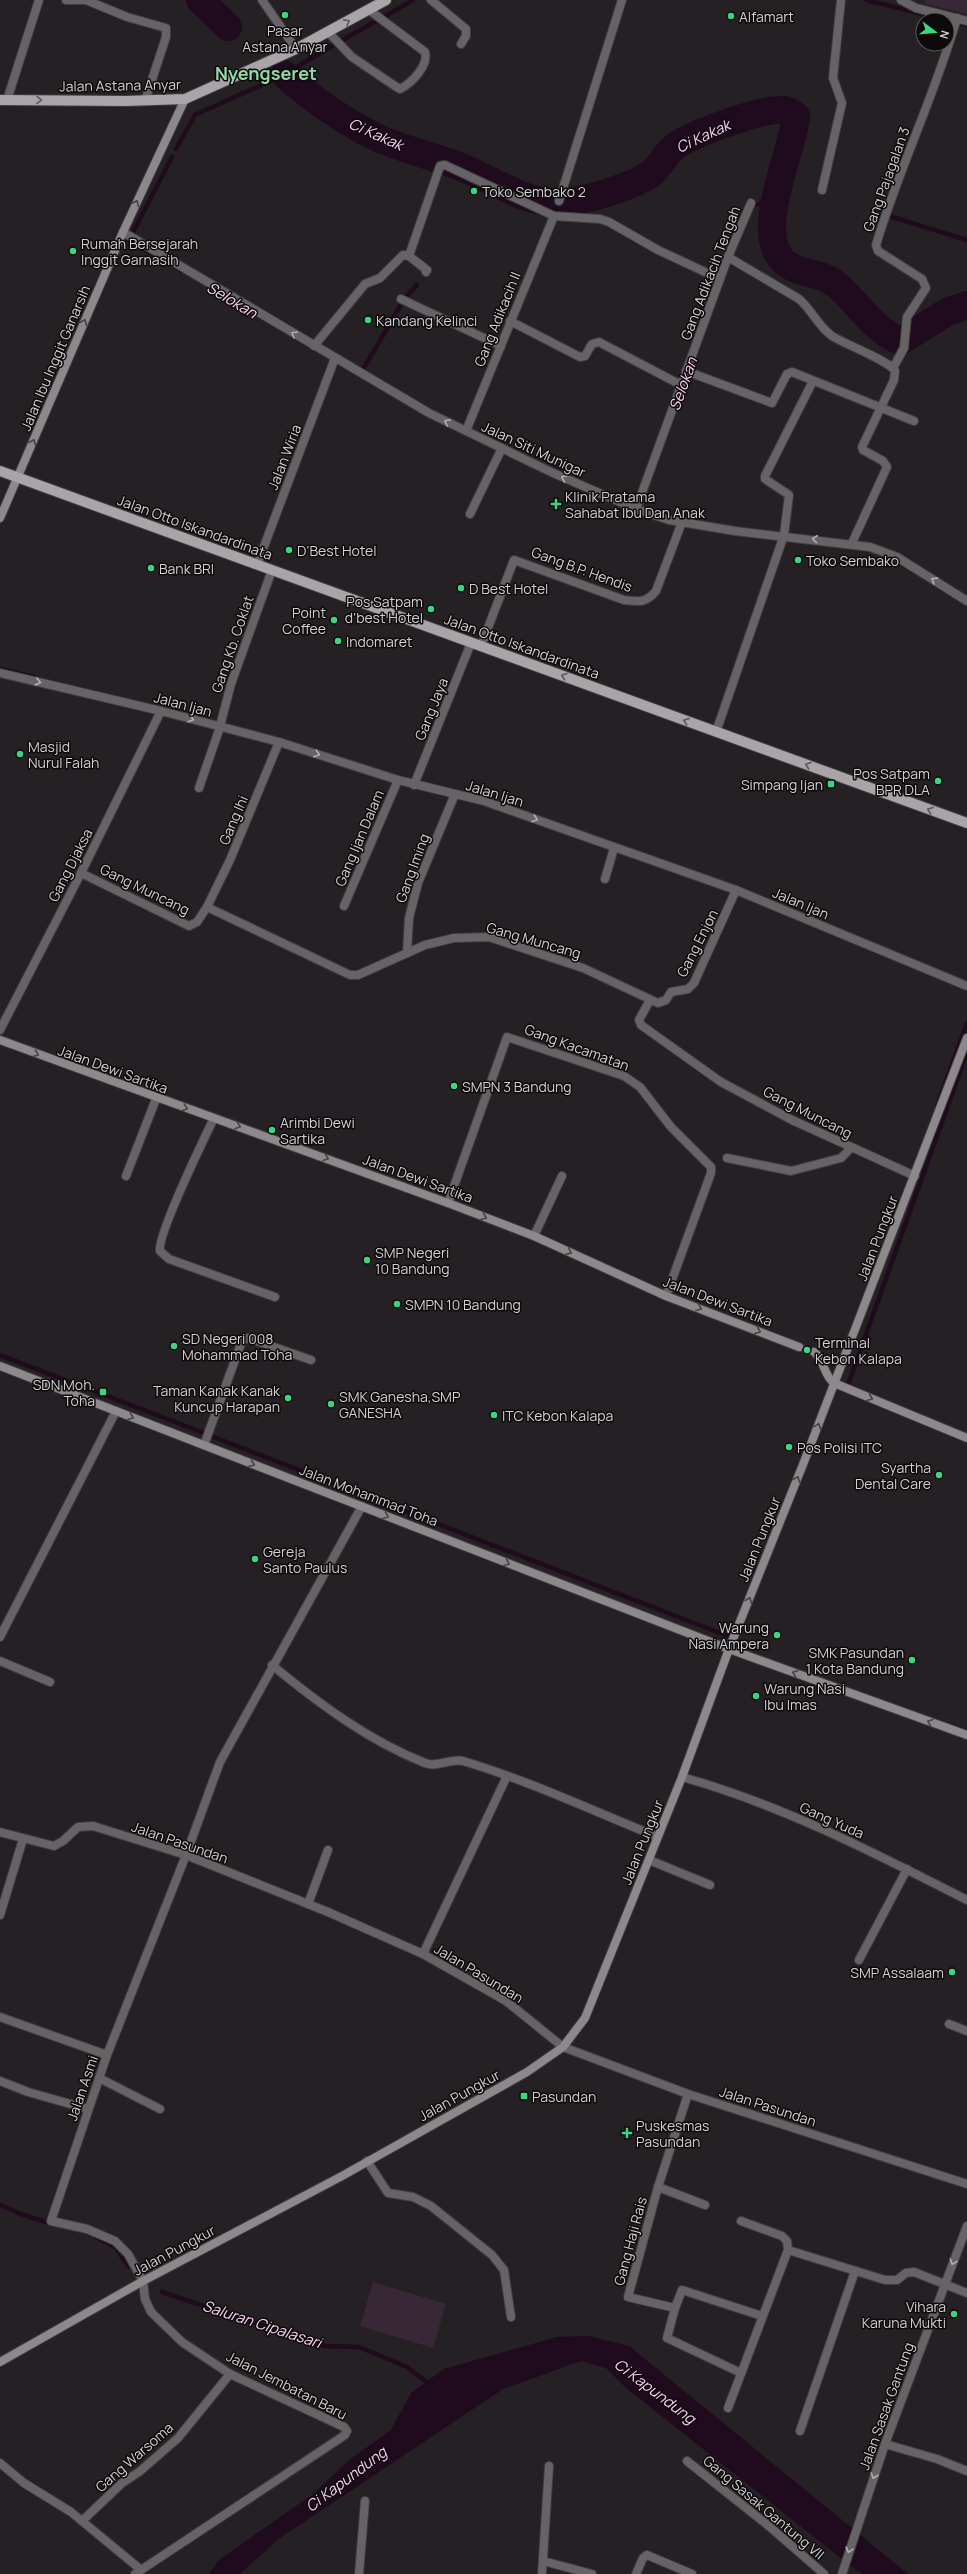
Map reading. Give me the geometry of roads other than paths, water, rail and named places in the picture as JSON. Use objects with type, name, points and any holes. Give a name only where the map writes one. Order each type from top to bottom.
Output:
[{"type":"main road","name":"Jalan Astana Anyar","points":[[4,100],[185,99],[296,49],[369,10],[382,1]]},
{"type":"main road","name":"Jalan Ibu Inggit Ganarsih","points":[[0,518],[123,232],[185,99]]},
{"type":"main road","name":"Jalan Otto Iskandardinata","points":[[0,471],[967,823]]},
{"type":"main road","name":"Jalan Pungkur","points":[[0,2362],[143,2281],[367,2161],[527,2072],[563,2047],[585,2018],[682,1777],[729,1649],[915,1176],[967,1038]]},
{"type":"main road","name":"Jalan Dewi Sartika","points":[[0,1040],[156,1098],[448,1202],[534,1236],[666,1296],[800,1347]]},
{"type":"main road","points":[[814,1352],[822,1362],[827,1378],[834,1383],[967,1438]]},
{"type":"main road","name":"Jalan Mohammad Toha","points":[[0,1366],[729,1649],[967,1735]]},
{"type":"street","points":[[4,100],[39,0]]},
{"type":"street","points":[[66,0],[85,0],[126,17],[166,28],[166,37],[145,100]]},
{"type":"street","points":[[262,0],[296,49]]},
{"type":"street","points":[[431,0],[466,29],[466,36],[461,44]]},
{"type":"street","points":[[559,201],[622,0]]},
{"type":"street","points":[[822,190],[842,104],[833,78],[841,0]]},
{"type":"street","points":[[901,0],[967,21]]},
{"type":"street","points":[[328,32],[352,57],[400,89],[405,86],[426,61],[425,52],[369,10]]},
{"type":"street","name":"Gang Pajagalan 3","points":[[894,366],[904,340],[907,317],[924,292],[925,284],[915,274],[878,251],[876,245],[890,198],[934,86],[957,18]]},
{"type":"street","points":[[409,256],[440,166],[449,165],[554,216],[594,218],[609,222],[658,250],[720,279]]},
{"type":"street","name":"Gang Adikacih Tengah","points":[[636,509],[681,385],[688,372],[728,257],[751,203]]},
{"type":"street","name":"Gang Adikacih II","points":[[466,431],[554,216]]},
{"type":"street","name":"Jalan Siti Munigar","points":[[123,232],[314,346],[334,360],[429,413],[636,509],[682,522],[735,531],[784,535],[854,544],[897,557],[967,601]]},
{"type":"street","points":[[314,346],[364,284],[380,278],[403,255],[409,256],[427,270],[426,272]]},
{"type":"street","points":[[728,257],[799,299],[808,306],[818,323],[832,336],[894,366],[896,374],[894,380],[862,448],[883,461],[887,466],[854,544]]},
{"type":"street","points":[[401,299],[501,346]]},
{"type":"street","points":[[510,321],[580,357],[585,356],[592,344],[599,342],[681,385]]},
{"type":"street","name":"Jalan Wiria","points":[[257,565],[334,360]]},
{"type":"street","points":[[688,372],[772,403],[790,372],[914,421]]},
{"type":"street","points":[[716,732],[784,535],[789,495],[764,479],[813,381]]},
{"type":"street","points":[[470,514],[502,448]]},
{"type":"street","name":"Gang B.P. Hendis","points":[[481,646],[514,560],[624,600],[638,602],[648,600],[659,585],[682,522]]},
{"type":"street","name":"Gang Kb. Coklat","points":[[199,788],[220,727],[231,684],[272,570]]},
{"type":"street","name":"Gang Jaya","points":[[414,785],[471,643]]},
{"type":"street","name":"Jalan Ijan","points":[[0,673],[161,711],[279,742],[414,785],[455,794],[534,818],[614,848],[736,890],[967,986]]},
{"type":"street","name":"Gang Djaksa","points":[[0,1030],[82,873],[161,711]]},
{"type":"street","name":"Gang Ihi","points":[[207,907],[230,860],[279,742]]},
{"type":"street","name":"Gang Ijan Dalam","points":[[344,906],[398,780]]},
{"type":"street","name":"Gang Iming","points":[[407,953],[408,918],[418,883],[455,794]]},
{"type":"street","points":[[605,879],[614,848]]},
{"type":"street","name":"Gang Muncang","points":[[82,873],[190,926],[197,922],[207,907],[350,975],[358,975],[425,945],[454,938],[489,937],[584,968],[650,1000],[639,1020],[644,1028],[698,1063],[721,1082],[851,1148],[915,1176]]},
{"type":"street","name":"Gang Enjon","points":[[650,1000],[663,1002],[671,992],[688,989],[694,983],[736,890]]},
{"type":"street","name":"Gang Kacamatan","points":[[448,1202],[507,1037],[624,1076],[640,1087],[671,1127],[711,1167],[711,1173],[666,1296]]},
{"type":"street","points":[[126,1176],[156,1098]]},
{"type":"street","points":[[214,1118],[173,1209],[159,1245],[160,1251],[169,1259],[275,1297]]},
{"type":"street","points":[[727,1158],[791,1171],[841,1158],[851,1148]]},
{"type":"street","points":[[534,1236],[562,1176]]},
{"type":"street","points":[[204,1445],[242,1341],[248,1338],[311,1360]]},
{"type":"street","points":[[0,1638],[116,1411]]},
{"type":"street","name":"Jalan Asmi","points":[[143,2281],[128,2254],[115,2241],[87,2229],[50,2221],[107,2055],[186,1855],[220,1762],[272,1665],[362,1506]]},
{"type":"street","points":[[0,1661],[50,1682]]},
{"type":"street","points":[[272,1665],[308,1695],[387,1745],[426,1764],[436,1765],[456,1760],[506,1776],[658,1837]]},
{"type":"street","points":[[423,1954],[506,1776]]},
{"type":"street","name":"Gang Yuda","points":[[682,1777],[706,1784],[816,1825],[967,1900]]},
{"type":"street","name":"Jalan Pasundan","points":[[0,1832],[54,1846],[63,1841],[78,1827],[93,1826],[186,1855],[308,1904],[423,1954],[506,2001],[563,2047],[688,2094],[967,2184]]},
{"type":"street","points":[[0,1915],[24,1839]]},
{"type":"street","points":[[308,1904],[328,1850]]},
{"type":"street","points":[[649,1860],[710,1886]]},
{"type":"street","points":[[859,1960],[907,1869]]},
{"type":"street","points":[[0,2016],[107,2055]]},
{"type":"street","points":[[949,2024],[967,2032]]},
{"type":"street","points":[[99,2078],[160,2109]]},
{"type":"street","points":[[0,2081],[28,2092],[88,2110]]},
{"type":"street","name":"Gang Haji Rais","points":[[675,2308],[628,2297],[658,2187],[688,2094]]},
{"type":"street","points":[[367,2161],[388,2193],[413,2197],[431,2206],[492,2256],[504,2270],[511,2317]]},
{"type":"street","points":[[658,2187],[705,2205]]},
{"type":"street","points":[[728,2408],[788,2250],[787,2241],[782,2236],[741,2221]]},
{"type":"street","name":"Jalan Sasak Gantung","points":[[842,2573],[856,2526],[885,2444],[967,2226]]},
{"type":"street","points":[[788,2250],[855,2272],[894,2280],[914,2272],[967,2293]]},
{"type":"street","points":[[800,2431],[855,2272]]},
{"type":"street","name":"Jalan Jembatan Baru","points":[[137,2571],[346,2435],[347,2431],[344,2427],[230,2374],[182,2342],[151,2312],[145,2299],[143,2281]]},
{"type":"street","points":[[741,2373],[666,2338],[675,2308],[682,2290],[762,2316]]},
{"type":"street","name":"Gang Warsoma","points":[[82,2521],[122,2483],[139,2472],[178,2438],[230,2374]]},
{"type":"street","points":[[885,2444],[937,2459],[967,2471]]},
{"type":"street","name":"Gang Sasak Gantung VII","points":[[687,2461],[770,2527],[824,2574]]},
{"type":"street","points":[[0,2463],[24,2483],[82,2521],[137,2571]]},
{"type":"street","points":[[542,2574],[549,2466]]},
{"type":"street","points":[[359,2574],[365,2500]]},
{"type":"street","points":[[636,2574],[643,2558],[647,2555],[692,2574]]},
{"type":"street","points":[[544,2561],[592,2574]]},
{"type":"water","name":"Ci Kapundung","points":[[589,2336],[629,2346],[908,2574],[863,2574],[852,2567],[625,2387],[606,2368],[581,2361],[503,2389],[277,2540],[240,2574],[209,2574],[219,2560],[313,2494],[349,2460],[391,2430],[411,2393],[444,2369],[557,2337]]},
{"type":"waterway","name":"Ci Kakak","points":[[200,0],[228,27]]},
{"type":"waterway","points":[[384,17],[413,0]]},
{"type":"waterway","points":[[866,0],[915,12]]},
{"type":"waterway","points":[[341,41],[378,20]]},
{"type":"waterway","points":[[957,25],[957,23],[967,25]]},
{"type":"waterway","name":"Selokan","points":[[176,149],[195,115],[284,75],[335,44]]},
{"type":"waterway","name":"Ci Kakak","points":[[284,74],[327,108],[351,124],[376,137],[461,167],[525,197],[552,202],[566,202],[586,199],[627,186],[651,174],[673,148],[686,140],[713,128],[745,117],[773,110],[787,111],[796,116],[776,193],[772,235],[777,251],[787,264],[793,268],[825,278],[837,285],[875,324],[892,337],[901,341],[947,312],[967,305]]},
{"type":"waterway","name":"Selokan","points":[[132,234],[172,157]]},
{"type":"waterway","name":"Selokan","points":[[751,207],[752,204],[774,206]]},
{"type":"waterway","points":[[886,215],[967,240]]},
{"type":"waterway","name":"Selokan","points":[[129,239],[128,240],[182,271]]},
{"type":"waterway","name":"Selokan","points":[[404,299],[417,285]]},
{"type":"waterway","name":"Selokan","points":[[362,371],[402,303]]},
{"type":"waterway","points":[[0,669],[34,677]]},
{"type":"waterway","points":[[937,1106],[967,1023]]},
{"type":"waterway","points":[[849,1382],[967,1052]]},
{"type":"waterway","points":[[0,1355],[204,1433]]},
{"type":"waterway","points":[[211,1436],[730,1637],[732,1632]]},
{"type":"waterway","name":"Saluran Cipalasari","points":[[0,2205],[21,2214],[52,2224]]},
{"type":"waterway","name":"Saluran Cipalasari","points":[[96,2237],[115,2247],[129,2267]]},
{"type":"waterway","name":"Saluran Cipalasari","points":[[162,2292],[325,2346],[359,2347],[407,2367],[431,2385]]},
{"type":"tunnel","points":[[799,1347],[814,1352]]},
{"type":"place","name":"Pasar Astana Anyar","points":[[285,15]]},
{"type":"place","name":"Alfamart","points":[[731,16]]},
{"type":"place","name":"Toko Sembako 2","points":[[474,191]]},
{"type":"place","name":"Rumah Bersejarah Inggit Garnasih","points":[[73,251]]},
{"type":"place","name":"Kandang Kelinci","points":[[368,320]]},
{"type":"place","name":"Klinik Pratama Sahabat Ibu Dan Anak","points":[[556,504]]},
{"type":"place","name":"D'Best Hotel","points":[[289,550]]},
{"type":"place","name":"Toko Sembako","points":[[798,560]]},
{"type":"place","name":"Bank BRI","points":[[151,568]]},
{"type":"place","name":"D Best Hotel","points":[[461,588]]},
{"type":"place","name":"Pos Satpam d'best Hotel","points":[[431,609]]},
{"type":"place","name":"Point Coffee","points":[[334,620]]},
{"type":"place","name":"Indomaret","points":[[338,641]]},
{"type":"place","name":"Masjid Nurul Falah","points":[[20,754]]},
{"type":"place","name":"Pos Satpam BPR DLA","points":[[938,781]]},
{"type":"place","name":"Simpang Ijan","points":[[831,784]]},
{"type":"place","name":"SMPN 3 Bandung","points":[[454,1086]]},
{"type":"place","name":"Arimbi Dewi Sartika","points":[[272,1130]]},
{"type":"place","name":"SMP Negeri 10 Bandung","points":[[367,1260]]},
{"type":"place","name":"SMPN 10 Bandung","points":[[397,1304]]},
{"type":"place","name":"SD Negeri 008 Mohammad Toha","points":[[174,1346]]},
{"type":"place","name":"Terminal Kebon Kalapa","points":[[807,1350]]},
{"type":"place","name":"SDN Moh. Toha","points":[[103,1392]]},
{"type":"place","name":"Taman Kanak Kanak Kuncup Harapan","points":[[288,1398]]},
{"type":"place","name":"SMK Ganesha,SMP GANESHA","points":[[331,1404]]},
{"type":"place","name":"ITC Kebon Kalapa","points":[[494,1415]]},
{"type":"place","name":"Pos Polisi ITC","points":[[789,1447]]},
{"type":"place","name":"Syartha Dental Care","points":[[939,1475]]},
{"type":"place","name":"Gereja Santo Paulus","points":[[255,1559]]},
{"type":"place","name":"Warung Nasi Ampera","points":[[777,1635]]},
{"type":"place","name":"SMK Pasundan 1 Kota Bandung","points":[[912,1660]]},
{"type":"place","name":"Warung Nasi Ibu Imas","points":[[756,1696]]},
{"type":"place","name":"SMP Assalaam","points":[[952,1972]]},
{"type":"place","name":"Pasundan","points":[[524,2096]]},
{"type":"place","name":"Puskesmas Pasundan","points":[[627,2133]]},
{"type":"place","name":"Vihara Karuna Mukti","points":[[954,2314]]},
{"type":"district","name":"Nyengseret","points":[[266,73]]}]
